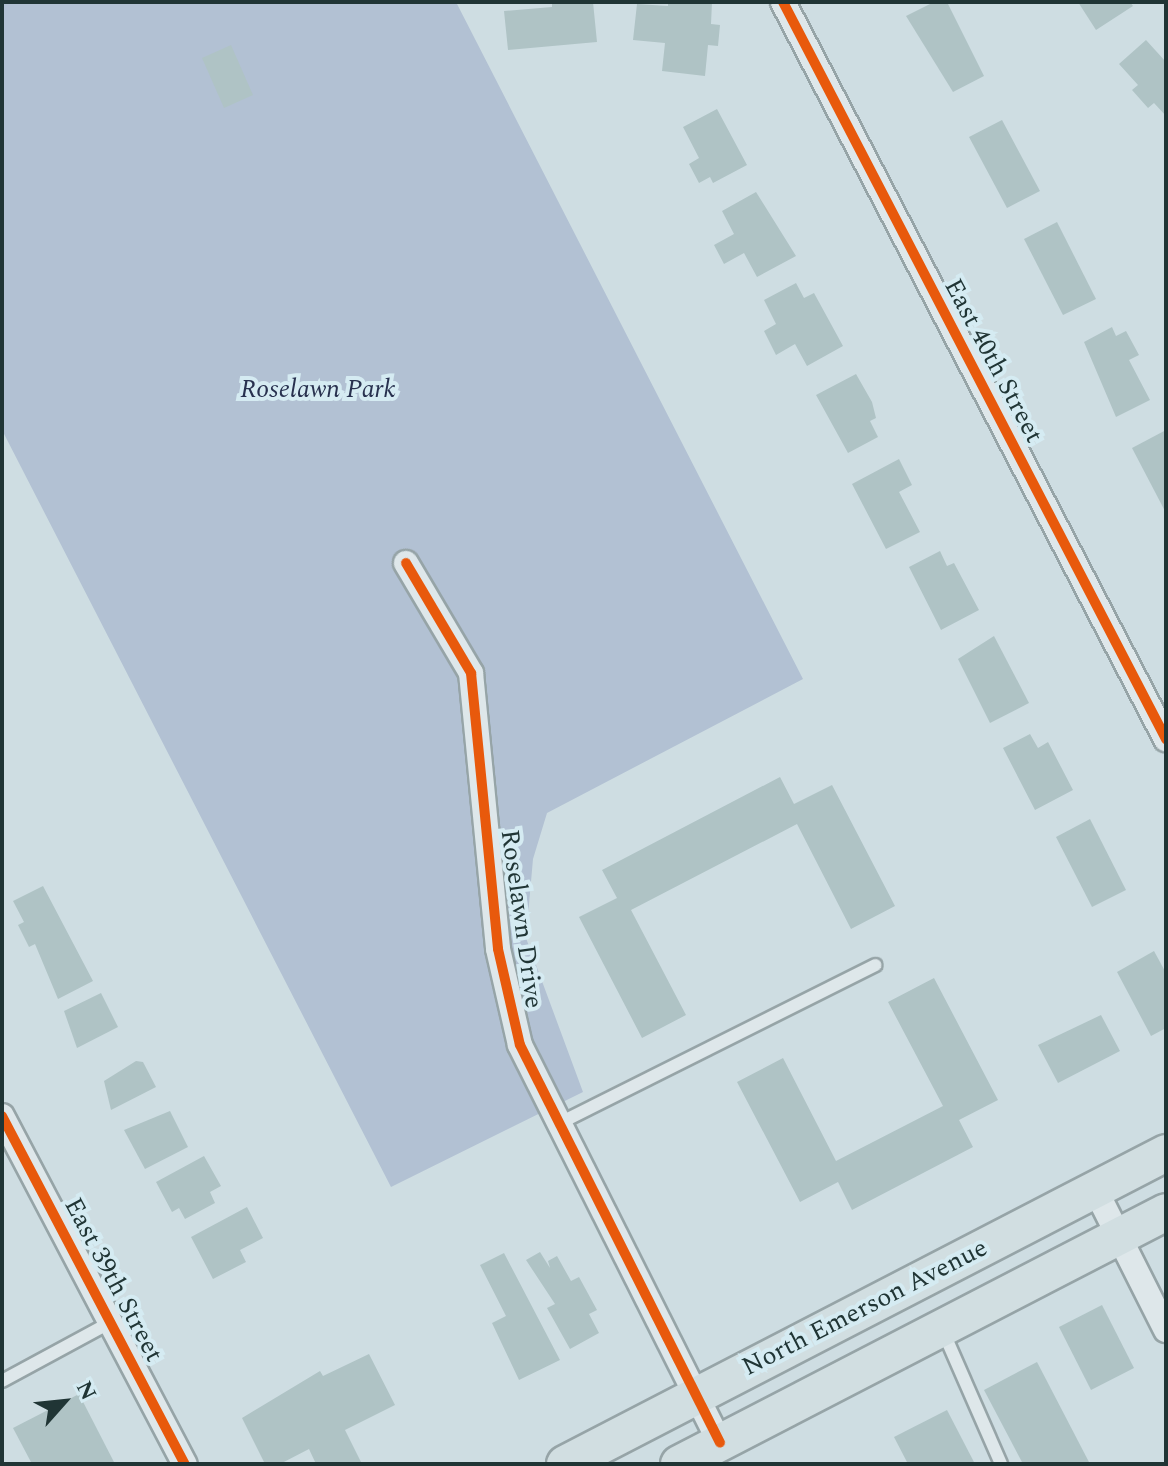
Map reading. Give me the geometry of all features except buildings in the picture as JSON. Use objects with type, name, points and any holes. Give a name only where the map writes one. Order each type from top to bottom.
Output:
[{"type":"main road","name":"North Emerson Avenue","points":[[565,1464],[1166,1153]]},
{"type":"main road","name":"North Emerson Avenue","points":[[679,1464],[1166,1212]]},
{"type":"street","name":"East 40th Street","points":[[783,2],[1166,739]]},
{"type":"street","name":"Roselawn Drive","points":[[406,563],[471,673],[498,949],[520,1045],[720,1443]]},
{"type":"street","name":"East 39th Street","points":[[2,1116],[185,1464]]},
{"type":"street","points":[[1095,1189],[1166,1330]]},
{"type":"lane","points":[[558,1124],[875,965]]},
{"type":"lane","points":[[2,1381],[111,1322]]},
{"type":"lane","points":[[941,1328],[1001,1464]]},
{"type":"green space","name":"Roselawn Park","points":[[2,2],[456,2],[803,679],[547,813],[533,859],[526,938],[583,1092],[391,1187],[2,430]]},
{"type":"cycle path","points":[[783,2],[1166,739]]},
{"type":"cycle path","points":[[406,563],[471,673],[498,949],[520,1045],[720,1443]]},
{"type":"cycle path","points":[[2,1116],[185,1464]]}]
